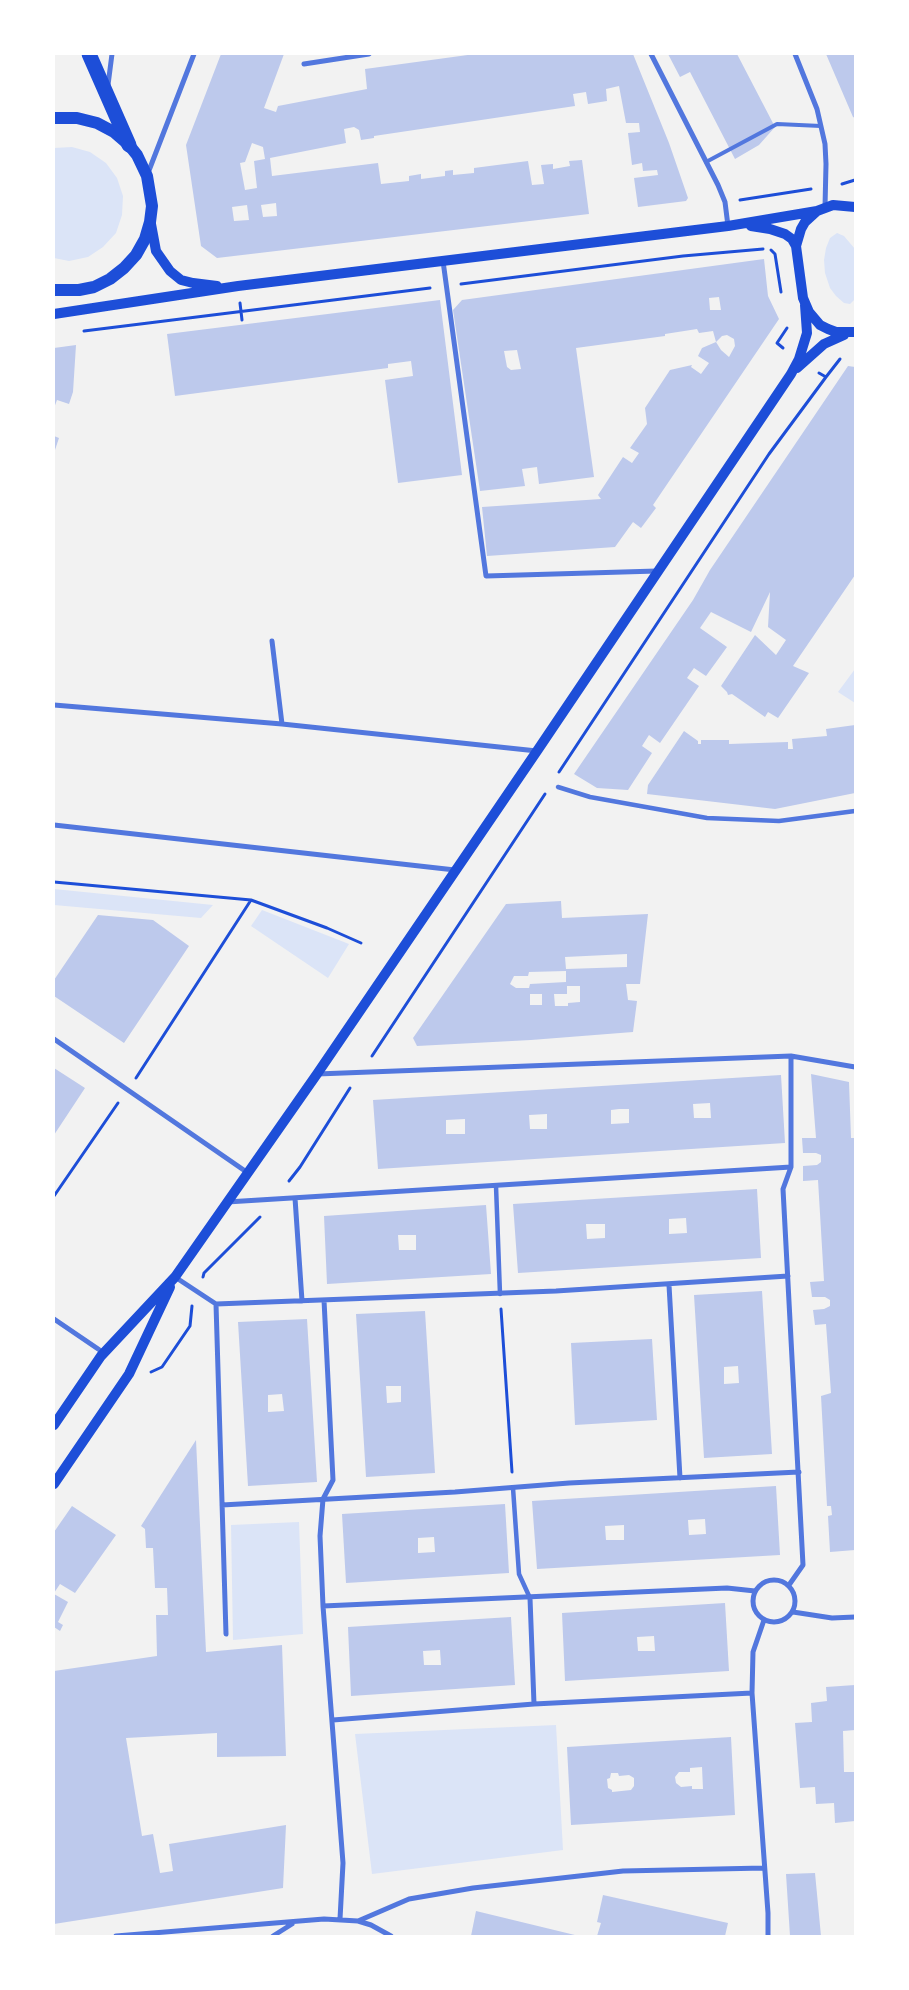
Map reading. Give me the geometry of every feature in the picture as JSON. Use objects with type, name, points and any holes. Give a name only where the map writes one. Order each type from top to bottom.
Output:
[{"type":"highway","points":[[89,54],[129,145]]},
{"type":"main road","points":[[54,118],[78,118],[97,123],[114,132],[129,145],[137,154],[147,176],[152,206],[145,239],[136,255],[124,268],[110,279],[94,286],[79,290],[54,290]]},
{"type":"main road","points":[[54,314],[238,286],[728,226],[842,205],[855,200]]},
{"type":"main road","points":[[842,205],[855,207]]},
{"type":"main road","points":[[54,1425],[104,1353],[175,1277],[248,1173],[537,751],[791,374],[799,359],[807,333],[805,305],[796,246],[800,229],[805,222],[821,209]]},
{"type":"main road","points":[[150,222],[156,251],[170,271],[181,280],[193,283],[238,286]]},
{"type":"main road","points":[[728,226],[770,229],[789,236],[796,246]]},
{"type":"main road","points":[[805,305],[820,325],[836,332],[852,333]]},
{"type":"main road","points":[[791,374],[824,344],[852,333]]},
{"type":"main road","points":[[54,1484],[129,1374],[175,1277]]},
{"type":"street","points":[[107,96],[112,54]]},
{"type":"street","points":[[147,176],[194,54]]},
{"type":"street","points":[[304,64],[369,54]]},
{"type":"street","points":[[651,54],[725,202],[728,226]]},
{"type":"street","points":[[795,54],[817,110],[821,126],[826,156],[821,209]]},
{"type":"street","points":[[443,261],[486,576],[658,571]]},
{"type":"street","points":[[272,641],[282,724]]},
{"type":"street","points":[[54,705],[282,724],[537,751]]},
{"type":"street","points":[[558,787],[590,797],[707,818],[778,821],[855,811]]},
{"type":"street","points":[[54,825],[456,870]]},
{"type":"street","points":[[54,1039],[248,1173]]},
{"type":"street","points":[[789,1585],[803,1565],[783,1190],[791,1167],[791,1056]]},
{"type":"street","points":[[317,1074],[791,1056],[855,1067]]},
{"type":"street","points":[[227,1202],[791,1167]]},
{"type":"street","points":[[496,1186],[500,1294]]},
{"type":"street","points":[[296,1198],[302,1301]]},
{"type":"street","points":[[175,1277],[216,1304],[500,1294],[669,1285],[788,1276]]},
{"type":"street","points":[[669,1285],[680,1478]]},
{"type":"street","points":[[324,1300],[333,1480],[323,1499],[320,1536],[323,1606],[343,1863],[340,1918]]},
{"type":"street","points":[[216,1304],[226,1634]]},
{"type":"street","points":[[54,1319],[104,1353]]},
{"type":"street","points":[[222,1505],[799,1472]]},
{"type":"street","points":[[513,1488],[519,1574],[530,1598],[534,1704]]},
{"type":"street","points":[[771,1580],[781,1581],[789,1585],[796,1603],[793,1612],[786,1619],[778,1622],[760,1618],[754,1610],[753,1600],[756,1591],[762,1584],[771,1580]]},
{"type":"street","points":[[323,1606],[727,1588],[756,1591]]},
{"type":"street","points":[[793,1612],[832,1618],[855,1617]]},
{"type":"street","points":[[764,1620],[753,1652],[752,1693],[768,1913],[768,1936]]},
{"type":"street","points":[[333,1720],[534,1704],[752,1693]]},
{"type":"street","points":[[358,1921],[409,1899],[473,1888],[622,1871],[764,1868]]},
{"type":"street","points":[[116,1936],[340,1918],[371,1925],[391,1936]]},
{"type":"street","points":[[273,1936],[297,1922]]},
{"type":"lane","points":[[706,162],[778,124],[821,126]]},
{"type":"path","points":[[83,331],[709,255]]},
{"type":"path","points":[[557,776],[769,454],[826,377]]},
{"type":"path","points":[[129,1374],[136,1378],[162,1367],[190,1326],[190,1312],[204,1273],[275,1200],[300,1167],[546,792]]},
{"type":"path","points":[[54,882],[252,900],[361,943]]},
{"type":"path","points":[[54,1196],[128,1090],[252,900]]},
{"type":"path","points":[[500,1294],[513,1488]]},
{"type":"shaded area","points":[[72,147],[90,152],[106,163],[117,178],[123,196],[122,215],[116,233],[103,247],[88,257],[69,261],[54,258],[54,148]]},
{"type":"shaded area","points":[[837,233],[844,236],[855,249],[855,299],[850,304],[844,303],[836,296],[830,288],[825,273],[824,260],[826,248],[830,238]]},
{"type":"shaded area","points":[[855,669],[855,703],[838,692]]},
{"type":"shaded area","points":[[54,889],[213,905],[201,918],[54,905]]},
{"type":"shaded area","points":[[262,910],[349,944],[328,978],[251,926]]},
{"type":"shaded area","points":[[299,1522],[303,1634],[233,1640],[231,1525]]},
{"type":"shaded area","points":[[556,1725],[563,1850],[372,1874],[355,1734]]},
{"type":"building","points":[[221,54],[284,54],[264,108],[276,112],[278,106],[367,89],[365,69],[475,54],[633,54],[669,143],[688,198],[686,201],[638,207],[634,178],[658,175],[657,170],[643,171],[642,163],[632,165],[628,133],[640,132],[639,123],[626,123],[619,86],[606,89],[607,101],[588,104],[586,92],[573,94],[575,106],[374,136],[374,138],[361,140],[359,130],[354,127],[344,129],[346,143],[270,158],[272,176],[378,163],[381,184],[409,181],[409,176],[421,174],[421,179],[445,176],[445,171],[453,170],[453,175],[474,173],[474,168],[528,161],[532,185],[544,184],[541,165],[553,164],[553,169],[570,166],[569,161],[582,160],[589,214],[217,258],[201,246],[186,145]],"holes":[[[252,143],[263,147],[265,159],[254,161],[257,188],[245,190],[240,163],[245,162]],[[276,203],[277,216],[263,217],[261,205]],[[247,205],[249,220],[234,221],[232,207]]]},
{"type":"building","points":[[668,54],[737,54],[775,127],[759,145],[735,159],[690,72],[680,77]]},
{"type":"building","points":[[826,54],[855,54],[855,118],[853,117]]},
{"type":"building","points":[[764,259],[768,296],[779,319],[653,505],[656,508],[641,528],[633,522],[615,547],[487,556],[482,507],[601,499],[598,495],[623,457],[632,463],[639,453],[630,448],[647,424],[645,408],[670,370],[692,365],[691,367],[701,374],[709,363],[698,356],[702,348],[716,342],[713,331],[699,333],[697,329],[665,334],[665,336],[576,348],[594,477],[539,484],[537,467],[522,469],[525,486],[480,491],[453,310],[462,300]],"holes":[[[719,297],[721,310],[710,310],[709,298]],[[727,335],[734,339],[735,346],[729,357],[716,342],[722,336]],[[517,350],[521,369],[511,370],[507,367],[504,351]]]},
{"type":"building","points":[[440,300],[462,475],[398,483],[385,380],[413,376],[411,361],[388,364],[388,368],[175,396],[167,334]]},
{"type":"building","points":[[76,345],[73,392],[69,404],[57,400],[54,408],[54,348]]},
{"type":"building","points":[[848,366],[855,367],[855,575],[793,666],[809,673],[778,718],[768,712],[765,717],[732,694],[728,695],[721,686],[755,635],[776,655],[786,640],[768,627],[770,592],[751,632],[711,612],[700,628],[727,647],[706,676],[694,668],[687,678],[699,686],[660,743],[649,735],[642,746],[652,753],[628,790],[597,788],[574,774],[693,600],[710,570]]},
{"type":"building","points":[[54,436],[59,438],[54,453]]},
{"type":"building","points":[[855,725],[855,793],[775,809],[647,794],[648,785],[684,731],[698,741],[698,744],[701,744],[701,740],[729,740],[729,744],[788,742],[788,749],[793,749],[792,739],[827,736],[826,729]]},
{"type":"building","points":[[561,901],[562,918],[648,914],[640,984],[626,984],[628,1000],[637,1001],[633,1032],[417,1046],[413,1038],[506,904]],"holes":[[[627,954],[627,967],[566,969],[565,957]],[[566,971],[566,982],[530,984],[529,988],[516,988],[510,984],[514,976],[528,976],[529,972]],[[567,986],[580,986],[580,1002],[568,1003],[568,1006],[555,1006],[554,994],[567,994]],[[530,994],[542,994],[542,1005],[530,1005]]]},
{"type":"building","points":[[98,915],[153,920],[189,946],[124,1043],[54,996],[54,980]]},
{"type":"building","points":[[54,1068],[85,1088],[54,1135]]},
{"type":"building","points":[[811,1074],[849,1082],[851,1138],[855,1138],[855,1550],[830,1552],[828,1516],[832,1515],[831,1506],[827,1506],[821,1396],[831,1393],[826,1324],[815,1325],[813,1310],[824,1309],[830,1306],[830,1300],[825,1297],[812,1297],[810,1282],[824,1281],[818,1180],[803,1181],[803,1166],[817,1165],[821,1162],[821,1155],[803,1153],[802,1138],[816,1138]]},
{"type":"building","points":[[781,1075],[785,1143],[378,1169],[373,1100]],"holes":[[[710,1103],[711,1118],[694,1118],[693,1104]],[[629,1109],[629,1123],[611,1124],[611,1110]],[[547,1114],[547,1129],[530,1129],[529,1115]],[[465,1119],[465,1134],[446,1134],[446,1120]]]},
{"type":"building","points":[[757,1189],[761,1258],[518,1273],[513,1204]],"holes":[[[686,1218],[687,1233],[669,1234],[669,1219]],[[586,1224],[605,1224],[605,1238],[587,1239]]]},
{"type":"building","points":[[486,1205],[491,1274],[327,1284],[324,1216]],"holes":[[[398,1235],[416,1235],[416,1250],[399,1250]]]},
{"type":"building","points":[[762,1291],[772,1454],[704,1458],[694,1295]],"holes":[[[738,1366],[739,1383],[724,1384],[724,1367]]]},
{"type":"building","points":[[425,1311],[435,1473],[366,1477],[356,1314]],"holes":[[[386,1386],[401,1386],[401,1402],[387,1403]]]},
{"type":"building","points":[[307,1319],[317,1482],[248,1486],[238,1322]],"holes":[[[282,1394],[284,1411],[268,1412],[268,1395]]]},
{"type":"building","points":[[652,1339],[657,1420],[575,1425],[571,1343]]},
{"type":"building","points":[[196,1440],[206,1652],[282,1645],[286,1756],[217,1757],[217,1733],[126,1738],[142,1836],[153,1834],[160,1873],[173,1871],[169,1844],[286,1825],[283,1888],[54,1924],[54,1671],[157,1656],[156,1615],[168,1615],[167,1588],[155,1588],[153,1548],[146,1548],[145,1529],[141,1526]]},
{"type":"building","points":[[776,1486],[780,1555],[537,1569],[532,1501]],"holes":[[[705,1519],[706,1534],[689,1535],[688,1520]],[[624,1525],[624,1540],[606,1540],[605,1526]]]},
{"type":"building","points":[[505,1504],[509,1573],[346,1583],[342,1514]],"holes":[[[434,1537],[435,1552],[418,1553],[418,1538]]]},
{"type":"building","points":[[72,1506],[116,1535],[75,1593],[60,1584],[54,1593],[54,1532]]},
{"type":"building","points":[[54,1594],[68,1602],[58,1622],[63,1625],[60,1631],[54,1627]]},
{"type":"building","points":[[725,1603],[729,1671],[565,1681],[562,1613]],"holes":[[[654,1636],[655,1651],[638,1651],[637,1637]]]},
{"type":"building","points":[[511,1617],[515,1685],[351,1696],[348,1627]],"holes":[[[440,1650],[441,1665],[424,1665],[423,1651]]]},
{"type":"building","points":[[855,1685],[855,1730],[843,1731],[844,1772],[855,1772],[855,1821],[835,1823],[834,1803],[816,1804],[815,1787],[800,1788],[795,1723],[812,1722],[811,1703],[827,1701],[826,1687]]},
{"type":"building","points":[[731,1737],[735,1815],[571,1825],[567,1747]],"holes":[[[702,1767],[703,1789],[692,1789],[692,1786],[681,1787],[676,1783],[675,1777],[679,1772],[690,1772],[690,1768]],[[611,1773],[618,1773],[619,1776],[629,1775],[634,1778],[634,1786],[631,1790],[612,1792],[608,1788],[607,1779],[610,1778]]]},
{"type":"building","points":[[815,1873],[821,1936],[790,1936],[786,1874]]},
{"type":"building","points":[[603,1895],[728,1923],[725,1936],[597,1936],[601,1923],[597,1922]]},
{"type":"building","points":[[476,1911],[579,1936],[471,1936]]}]
